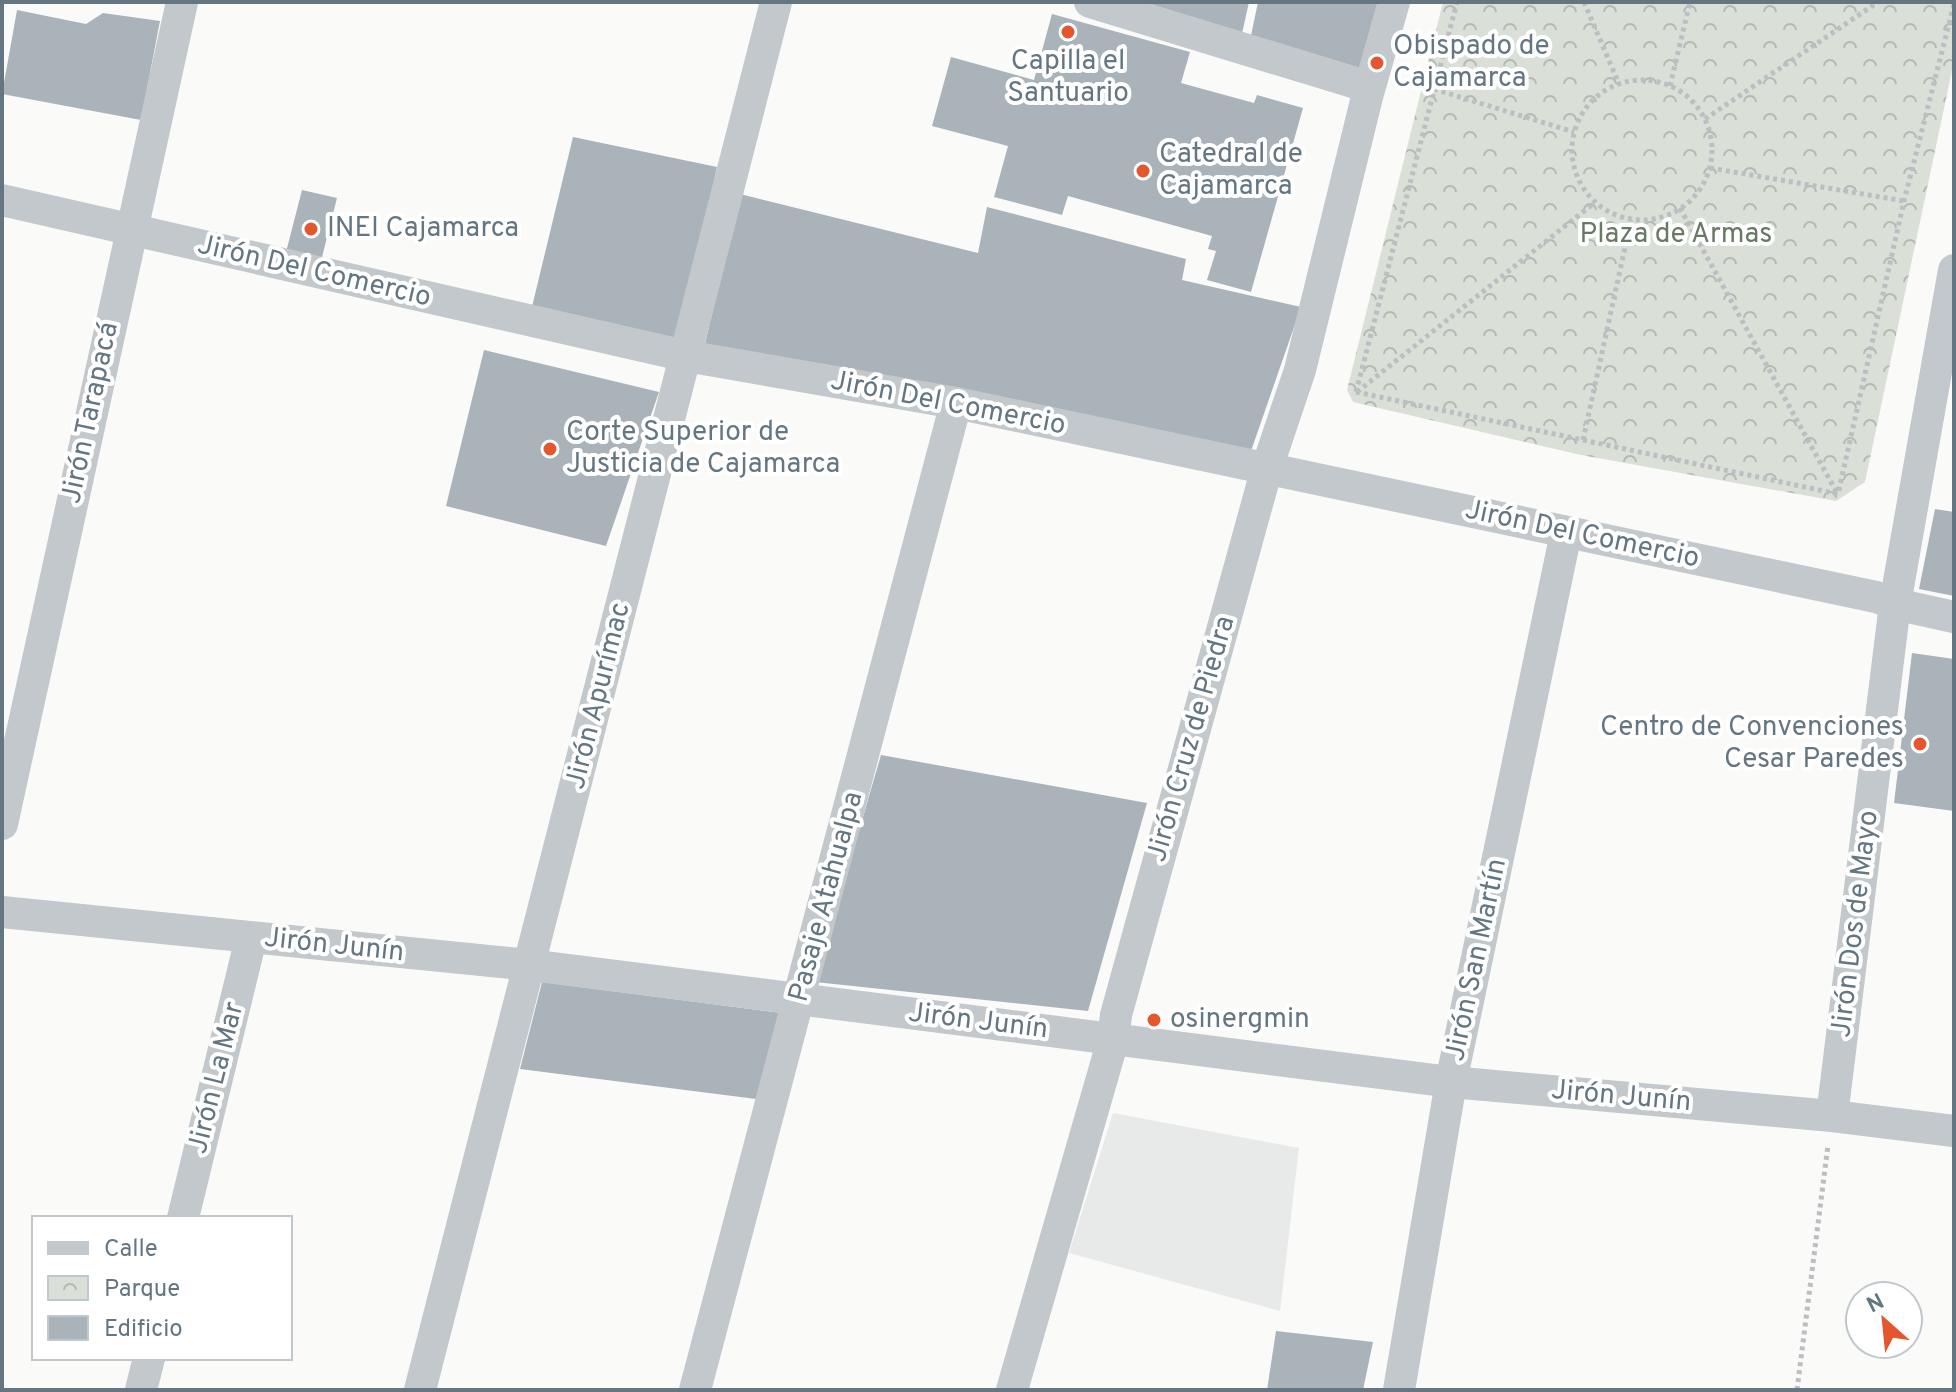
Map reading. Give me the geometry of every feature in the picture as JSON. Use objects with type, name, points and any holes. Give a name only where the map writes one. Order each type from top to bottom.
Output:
[{"type":"street","name":"Jirón Tarapacá","points":[[2,824],[182,2]]},
{"type":"street","name":"Jirón Apurímac","points":[[420,1390],[776,2]]},
{"type":"street","points":[[1090,2],[1369,87]]},
{"type":"street","name":"Jirón Cruz de Piedra","points":[[1012,1390],[1113,1040],[1116,1015],[1267,468],[1300,370],[1369,87],[1394,2]]},
{"type":"street","name":"Jirón Del Comercio","points":[[2,200],[686,356],[956,403],[1876,597],[1954,617]]},
{"type":"street","name":"Jirón Dos de Mayo","points":[[1832,1116],[1895,604],[1954,270]]},
{"type":"street","name":"Pasaje Atahualpa","points":[[695,1390],[956,403]]},
{"type":"street","name":"Jirón San Martín","points":[[1399,1390],[1451,1082],[1566,533]]},
{"type":"street","name":"Jirón Junín","points":[[2,912],[530,965],[1451,1082],[1832,1116],[1954,1131]]},
{"type":"street","name":"Jirón La Mar","points":[[183,1216],[251,938]]},
{"type":"street","points":[[141,1390],[148,1360]]},
{"type":"path","points":[[1356,392],[1457,2]]},
{"type":"path","points":[[1584,2],[1619,84]]},
{"type":"path","points":[[1670,86],[1690,2]]},
{"type":"path","points":[[1705,119],[1878,2]]},
{"type":"path","points":[[1838,494],[1904,201],[1954,4]]},
{"type":"path","points":[[1634,80],[1670,86],[1696,106],[1705,119],[1711,135],[1710,168],[1703,184],[1680,208],[1665,216],[1631,220],[1615,215],[1594,203],[1576,176],[1572,154],[1574,132],[1588,105],[1619,84],[1634,80]]},
{"type":"path","points":[[1434,89],[1574,132]]},
{"type":"path","points":[[1710,168],[1904,201]]},
{"type":"path","points":[[1356,392],[1594,203]]},
{"type":"path","points":[[1680,208],[1838,494]]},
{"type":"path","points":[[1583,440],[1631,220]]},
{"type":"path","points":[[1356,392],[1838,494]]},
{"type":"path","points":[[1797,1390],[1832,1116]]},
{"type":"shaded area","points":[[1113,1113],[1299,1148],[1280,1311],[1069,1253]]},
{"type":"green space","name":"Plaza de Armas","points":[[1443,2],[1954,2],[1954,61],[1865,482],[1836,501],[1581,455],[1353,402],[1347,390]]},
{"type":"building","points":[[1092,2],[1249,2],[1239,47]]},
{"type":"building","name":"Obispado de Cajamarca","points":[[1258,2],[1394,2],[1369,87],[1248,50]]},
{"type":"building","points":[[17,10],[86,24],[103,13],[160,21],[141,120],[2,94]]},
{"type":"building","name":"Catedral de Cajamarca","points":[[1052,14],[1190,52],[1181,83],[1254,103],[1257,95],[1303,108],[1251,292],[1207,280],[1216,251],[1208,249],[1212,236],[1068,196],[1062,215],[994,197],[1008,146],[932,126],[951,57],[1034,80]]},
{"type":"building","points":[[573,137],[717,167],[677,353],[531,311]]},
{"type":"building","name":"INEI Cajamarca","points":[[302,190],[337,198],[319,269],[284,260]]},
{"type":"building","points":[[740,194],[978,253],[987,207],[1186,259],[1182,280],[1301,307],[1251,451],[705,344]]},
{"type":"building","name":"Corte Superior de Justicia de Cajamarca","points":[[484,350],[659,392],[606,546],[446,506]]},
{"type":"building","points":[[1935,509],[1954,512],[1954,596],[1919,589]]},
{"type":"building","name":"Centro de Convenciones Cesar Paredes","points":[[1912,653],[1954,659],[1954,811],[1894,803]]},
{"type":"building","points":[[881,755],[1147,803],[1088,1011],[815,982]]},
{"type":"building","points":[[542,982],[789,1014],[764,1100],[520,1069]]},
{"type":"building","points":[[1276,1331],[1373,1342],[1363,1390],[1267,1390]]},
{"type":"place","name":"Capilla el Santuario","points":[[1068,32]]},
{"type":"place","name":"Obispado de Cajamarca","points":[[1377,63]]},
{"type":"place","name":"Catedral de Cajamarca","points":[[1143,171]]},
{"type":"place","name":"INEI Cajamarca","points":[[311,229]]},
{"type":"place","name":"Corte Superior de Justicia de Cajamarca","points":[[550,449]]},
{"type":"place","name":"Centro de Convenciones Cesar Paredes","points":[[1920,744]]},
{"type":"place","name":"osinergmin","points":[[1154,1020]]}]
